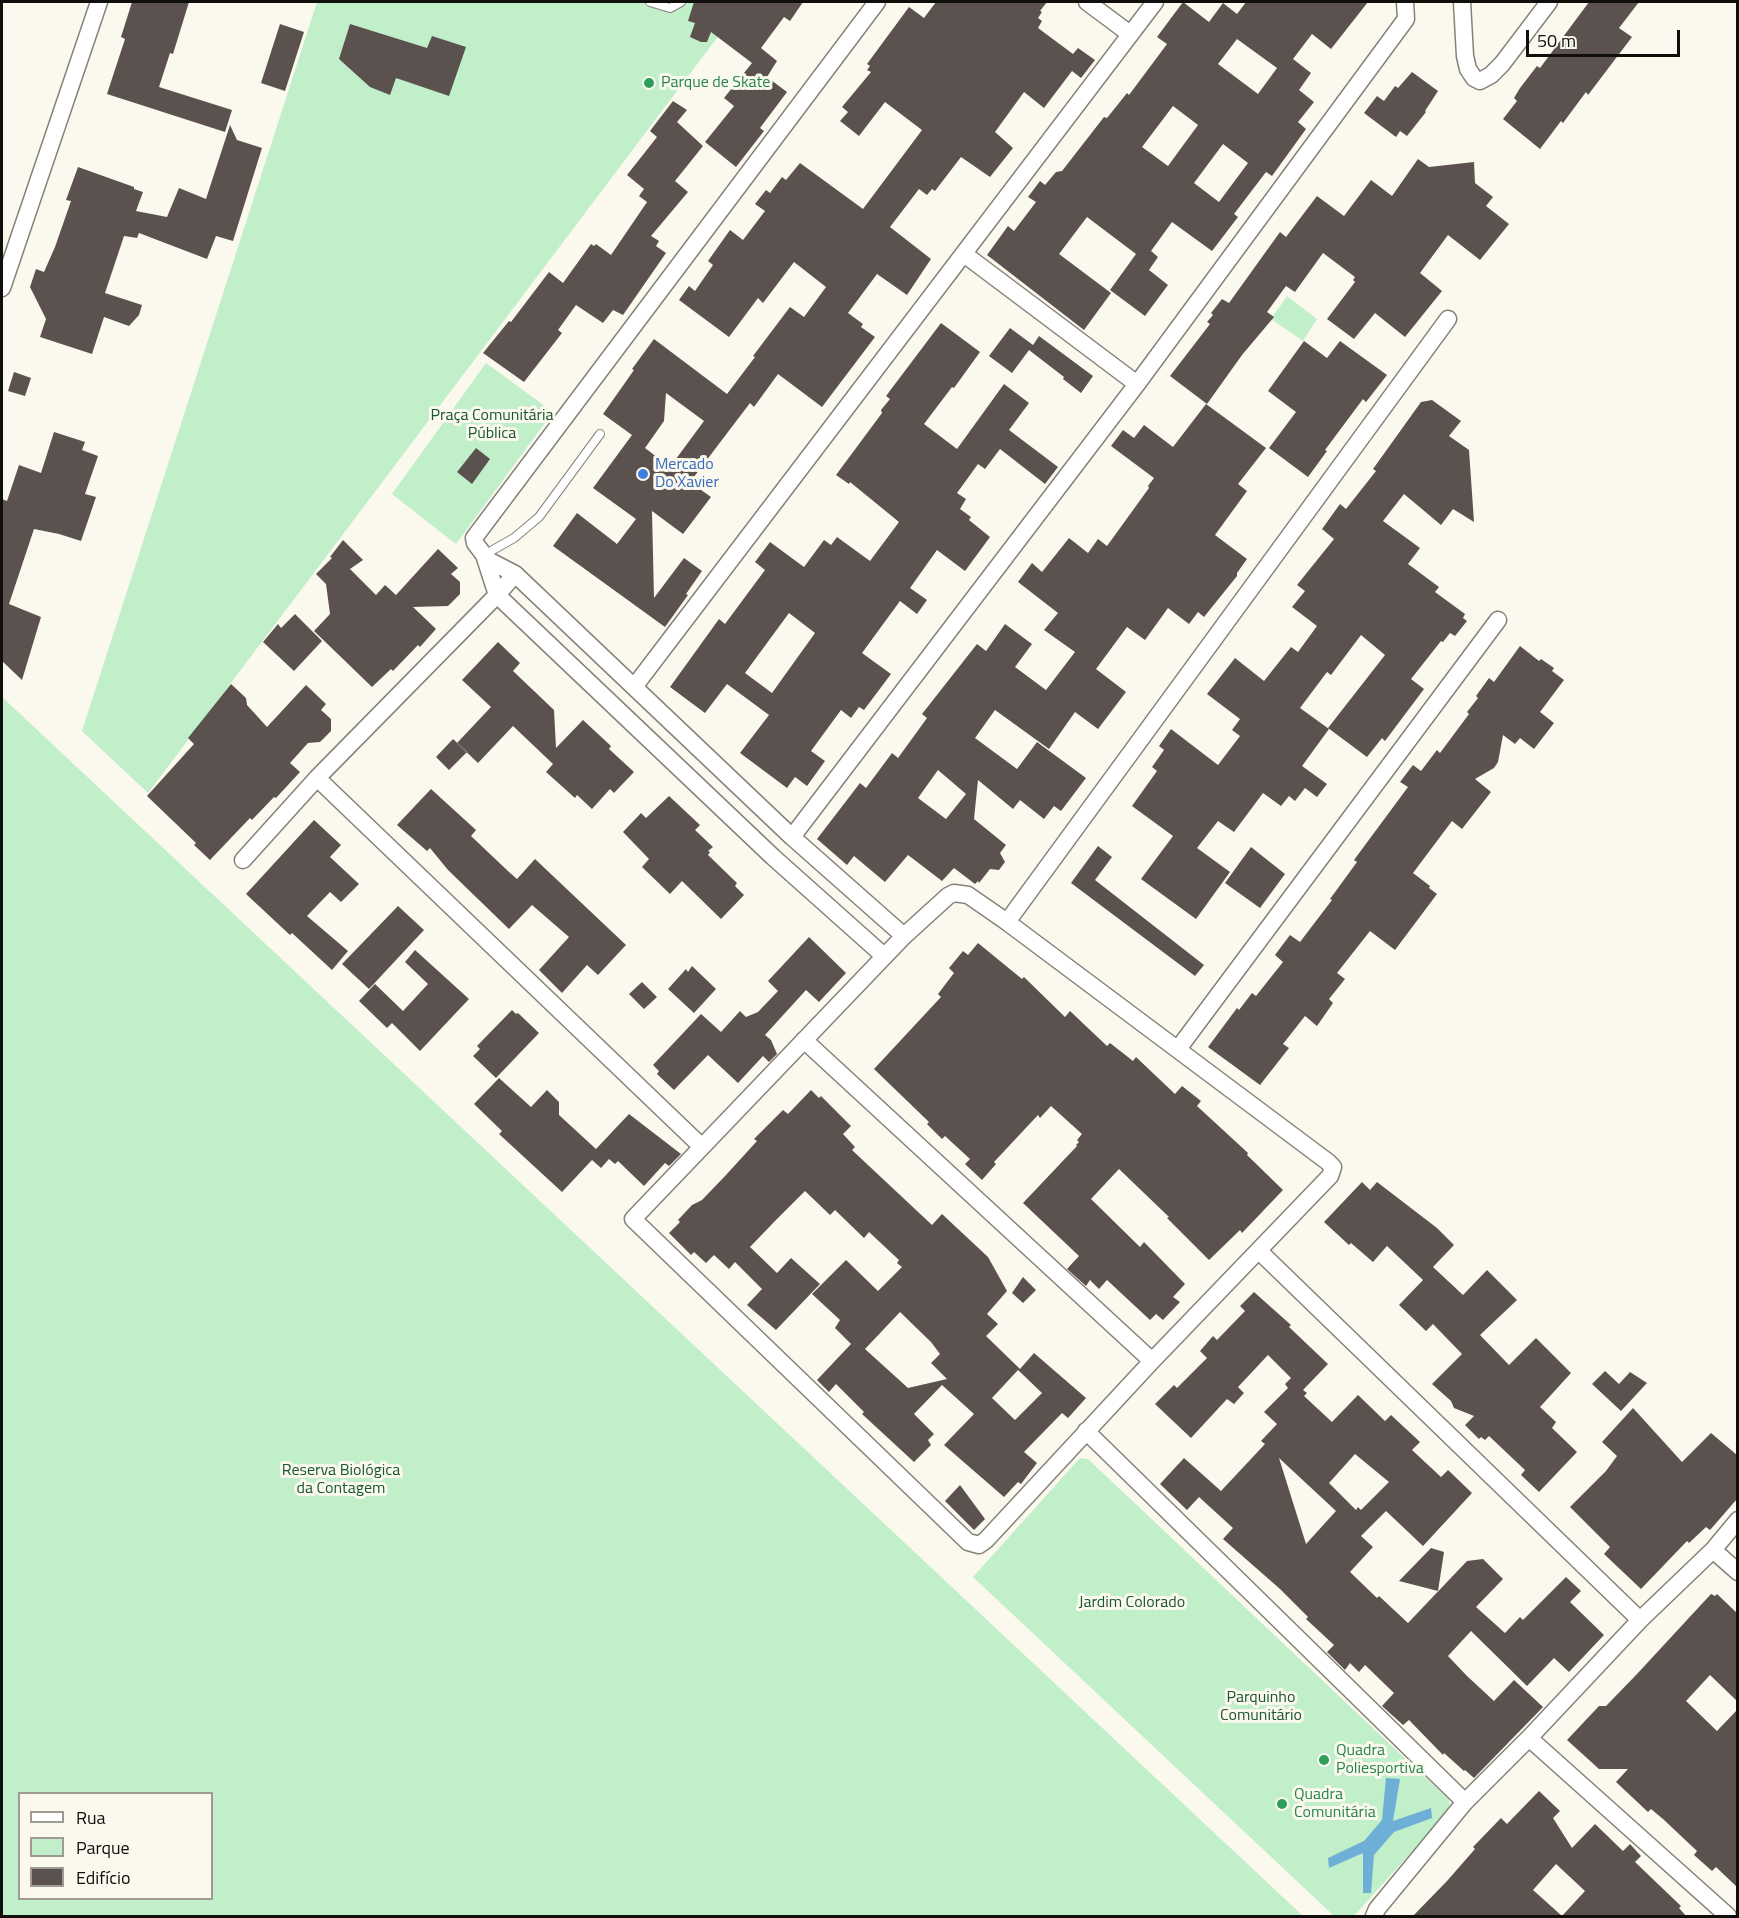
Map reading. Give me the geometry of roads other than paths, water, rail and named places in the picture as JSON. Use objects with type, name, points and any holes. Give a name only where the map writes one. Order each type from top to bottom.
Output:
[{"type":"street","points":[[2,288],[99,2]]},
{"type":"street","points":[[877,2],[475,535],[475,543],[485,557],[497,595],[773,858],[884,956]]},
{"type":"street","points":[[1087,2],[1130,34]]},
{"type":"street","points":[[634,687],[1155,2]]},
{"type":"street","points":[[792,837],[1137,384],[1406,19],[1405,2]]},
{"type":"street","points":[[1462,2],[1465,56],[1468,69],[1474,78],[1480,81],[1491,75],[1502,64],[1549,2]]},
{"type":"street","points":[[964,254],[1137,384]]},
{"type":"street","points":[[1007,922],[1448,319]]},
{"type":"street","points":[[485,557],[515,574],[792,837],[904,936]]},
{"type":"street","points":[[243,860],[317,778],[515,574]]},
{"type":"street","points":[[1178,1049],[1498,620]]},
{"type":"street","points":[[317,778],[701,1146]]},
{"type":"street","points":[[712,800],[730,778]]},
{"type":"street","points":[[954,893],[968,895],[1178,1049],[1333,1167],[1330,1176],[979,1545],[968,1542],[633,1219],[904,936],[948,896],[954,893]]},
{"type":"street","points":[[804,1041],[1152,1361]]},
{"type":"street","points":[[1259,1251],[1640,1620]]},
{"type":"street","points":[[1086,1431],[1465,1802]]},
{"type":"street","points":[[1374,1917],[1377,1909],[1465,1802],[1640,1620],[1713,1550],[1737,1520]]},
{"type":"street","points":[[1713,1550],[1737,1572]]},
{"type":"street","points":[[1529,1738],[1728,1917]]},
{"type":"lane","points":[[650,2],[670,8],[681,2]]},
{"type":"lane","points":[[485,557],[514,538],[539,517],[600,434]]},
{"type":"water","points":[[1386,1778],[1400,1779],[1393,1821],[1431,1808],[1432,1818],[1394,1832],[1374,1855],[1371,1893],[1363,1893],[1363,1853],[1329,1868],[1328,1858],[1364,1841],[1382,1820]]},
{"type":"place","name":"Parque de Skate","points":[[649,83]]},
{"type":"place","name":"Mercado Do Xavier","points":[[643,474]]},
{"type":"place","name":"Quadra Poliesportiva","points":[[1324,1760]]},
{"type":"place","name":"Quadra Comunitária","points":[[1282,1804]]},
{"type":"park label","name":"Praça Comunitária Pública","points":[[492,425]]},
{"type":"park label","name":"Reserva Biológica da Contagem","points":[[341,1480]]},
{"type":"park label","name":"Jardim Colorado","points":[[1132,1603]]},
{"type":"park label","name":"Parquinho Comunitário","points":[[1261,1707]]}]
